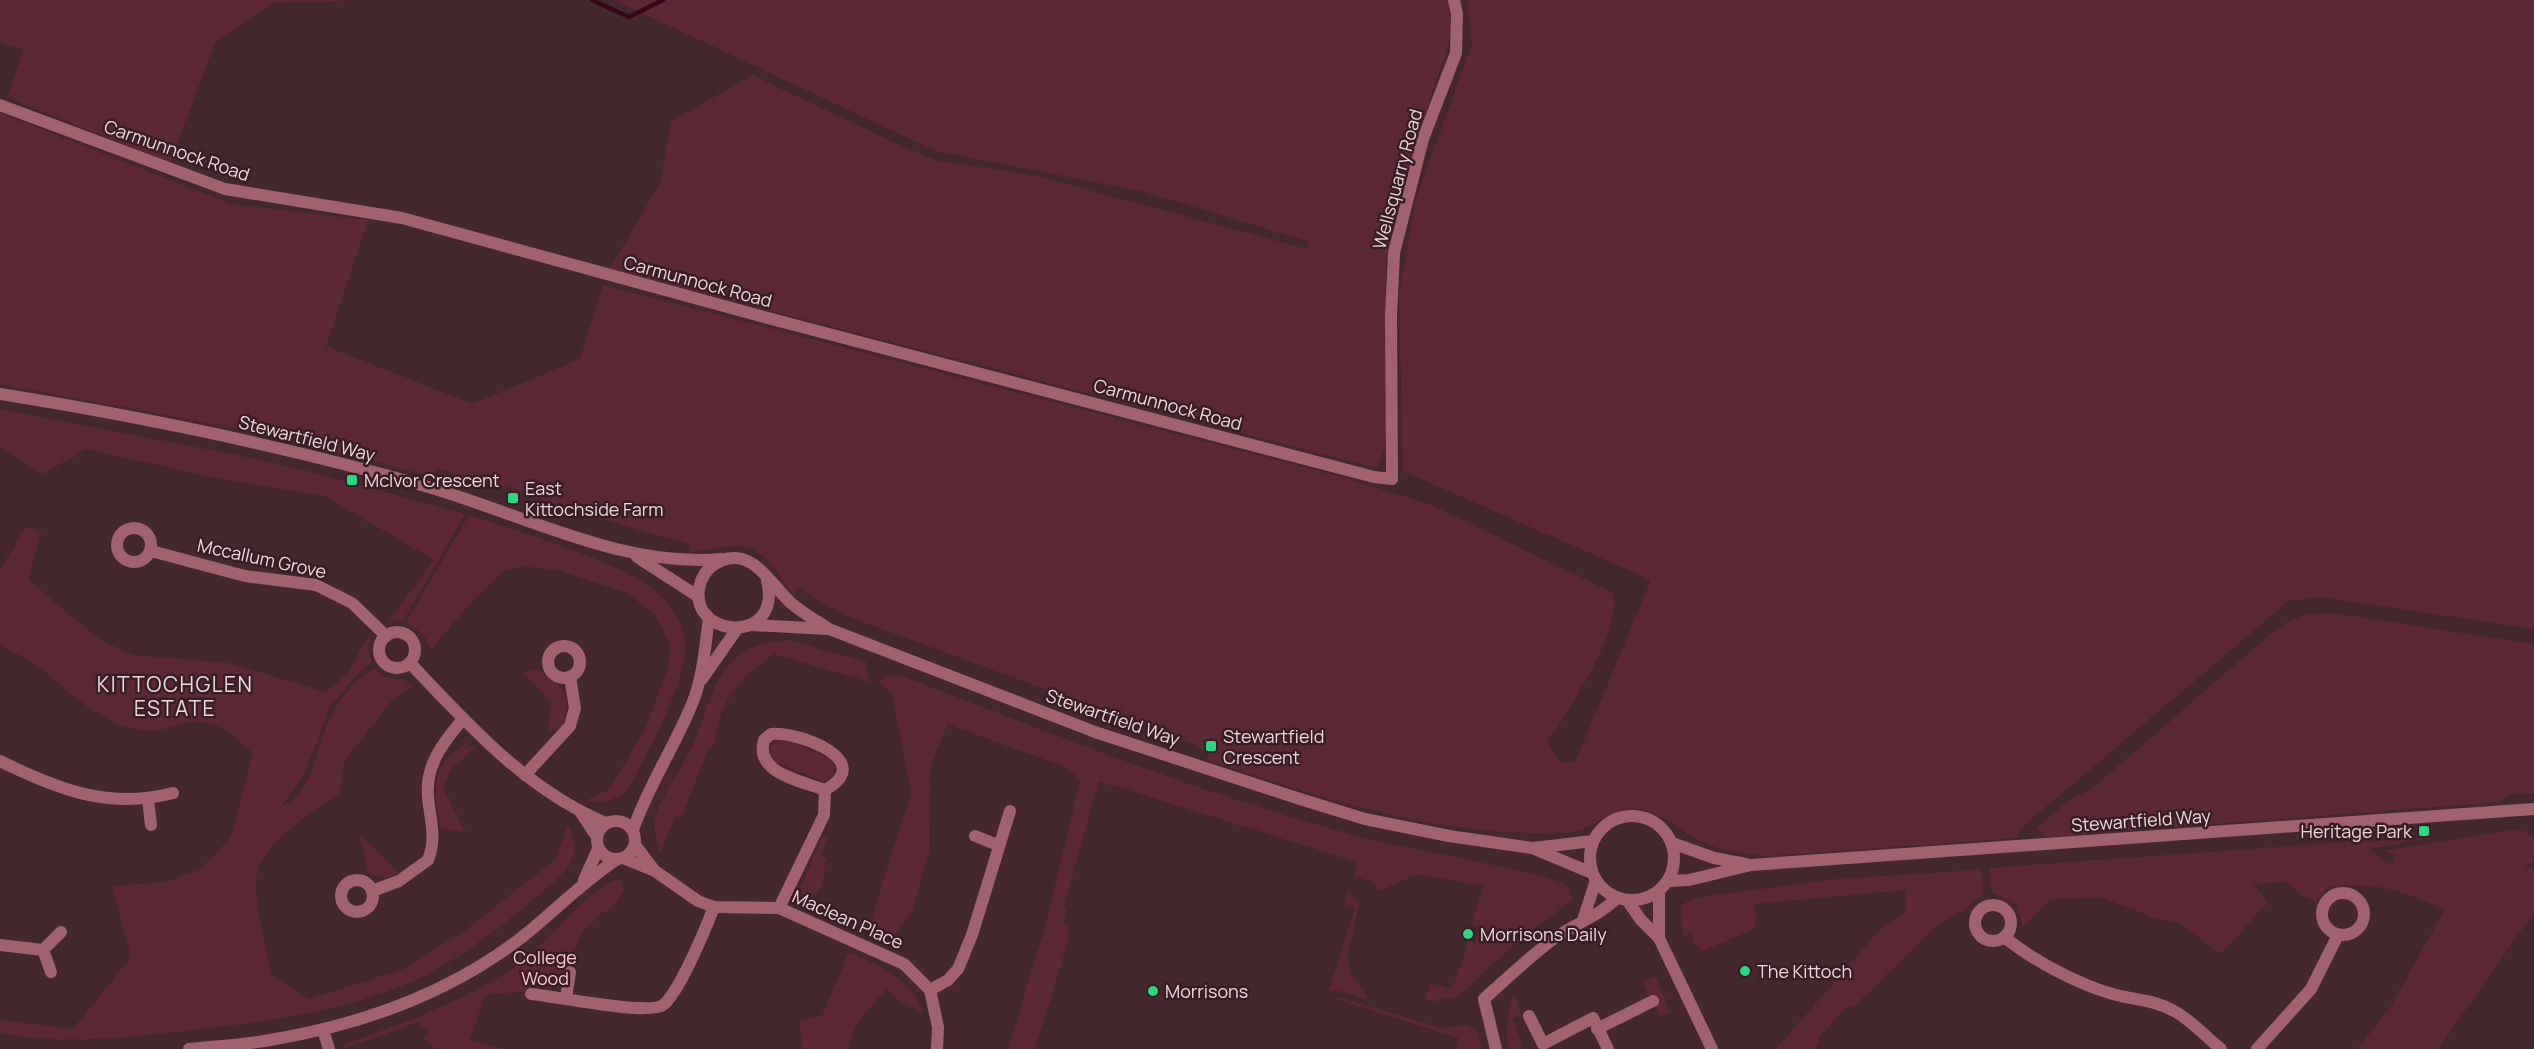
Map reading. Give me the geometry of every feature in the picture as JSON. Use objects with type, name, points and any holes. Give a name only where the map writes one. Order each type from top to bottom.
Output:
[{"type":"street","name":"Wellsquarry Road","points":[[1392,479],[1391,316],[1394,253],[1423,139],[1456,53],[1457,15],[1454,0]]},
{"type":"street","name":"Carmunnock Road","points":[[0,105],[225,189],[402,218],[764,318],[1374,477],[1392,479]]},
{"type":"street","name":"Stewartfield Way","points":[[0,394],[224,435],[414,483],[633,555],[682,562],[727,558]]},
{"type":"street","name":"Mccallum Grove","points":[[151,552],[245,576],[315,585],[352,603],[386,636]]},
{"type":"street","name":"Stewartfield Way","points":[[633,555],[699,597]]},
{"type":"street","points":[[727,558],[747,560],[762,571],[767,580],[769,600],[759,618],[751,625],[737,629],[722,626],[709,618],[699,597],[699,586],[709,568],[727,558]]},
{"type":"street","name":"Stewartfield Way","points":[[767,580],[793,605],[829,629],[1095,732],[1365,819],[1532,848],[1594,876]]},
{"type":"street","points":[[699,682],[709,618]]},
{"type":"street","name":"Stewartfield Way","points":[[751,625],[829,629]]},
{"type":"street","points":[[189,1049],[268,1041],[323,1030],[427,995],[479,966],[521,938],[584,881],[620,859],[635,845],[633,830],[643,801],[666,761],[699,682],[737,629]]},
{"type":"street","points":[[402,633],[412,640],[415,652],[410,663],[398,668],[386,664],[379,651],[386,636],[402,633]]},
{"type":"street","points":[[410,663],[495,751],[525,775],[581,813],[606,823],[621,821],[643,801]]},
{"type":"street","points":[[525,775],[570,726],[575,708],[570,677]]},
{"type":"street","points":[[372,891],[399,881],[428,860],[434,833],[428,795],[434,757],[463,718]]},
{"type":"street","points":[[771,734],[788,734],[829,750],[838,756],[843,765],[843,773],[833,785],[825,790],[776,770],[765,763],[762,757],[764,740],[771,734]]},
{"type":"street","points":[[0,761],[36,779],[88,796],[147,800],[173,793]]},
{"type":"street","points":[[779,908],[824,815],[825,790]]},
{"type":"street","points":[[147,800],[151,825]]},
{"type":"street","name":"Stewartfield Way","points":[[1668,881],[1689,880],[1751,865],[2534,809]]},
{"type":"street","points":[[937,1049],[938,1027],[930,990],[948,980],[958,969],[972,935],[1010,811]]},
{"type":"street","points":[[581,813],[602,854],[620,859]]},
{"type":"street","points":[[1583,920],[1594,876],[1590,857],[1593,841],[1607,824],[1628,816],[1649,819],[1667,833],[1672,843],[1675,862],[1668,881],[1659,891],[1641,900],[1622,899],[1608,893],[1594,876]]},
{"type":"street","points":[[621,821],[633,830]]},
{"type":"street","points":[[584,881],[606,823]]},
{"type":"street","points":[[975,836],[998,845]]},
{"type":"street","name":"Stewartfield Way","points":[[1532,848],[1593,841]]},
{"type":"street","name":"Stewartfield Way","points":[[1672,843],[1714,858],[1751,865]]},
{"type":"street","name":"Maclean Place","points":[[635,845],[655,871]]},
{"type":"street","name":"Maclean Place","points":[[620,859],[655,871],[698,901],[714,907],[779,908],[904,964],[930,990]]},
{"type":"street","points":[[1659,891],[1659,938]]},
{"type":"street","points":[[1496,1049],[1484,999],[1519,967],[1583,920],[1602,912],[1622,899]]},
{"type":"street","points":[[1622,899],[1659,938],[1712,1049]]},
{"type":"street","points":[[531,993],[632,1008],[651,1009],[662,1006],[673,994],[714,907]]},
{"type":"street","points":[[43,950],[61,932]]},
{"type":"street","points":[[2257,1049],[2312,989],[2338,935]]},
{"type":"street","points":[[2004,938],[2027,955],[2076,978],[2114,994],[2155,1002],[2175,1011],[2221,1049]]},
{"type":"street","points":[[0,945],[43,950]]},
{"type":"street","points":[[43,950],[51,972]]},
{"type":"street","points":[[566,998],[570,972]]},
{"type":"street","points":[[1598,1029],[1653,1000]]},
{"type":"street","points":[[1529,1016],[1543,1044],[1593,1018],[1608,1049]]},
{"type":"street","points":[[323,1030],[329,1049]]},
{"type":"green space","points":[[0,0],[365,0],[273,3],[215,43],[170,163],[7,97],[24,50],[0,42]]},
{"type":"green space","points":[[614,0],[1448,0],[1452,32],[1417,140],[1386,263],[1385,448],[1377,468],[610,269],[661,181],[671,122],[752,75],[910,150],[939,161],[1033,175],[1307,249],[1310,242],[1145,192],[936,151]]},
{"type":"green space","points":[[1467,0],[2534,0],[2534,629],[2320,597],[2289,601],[2020,829],[2017,838],[1770,856],[1719,848],[1695,838],[1657,814],[1639,809],[1624,810],[1568,833],[1488,831],[1406,818],[1326,798],[1207,760],[1208,754],[1196,745],[852,618],[813,598],[799,587],[792,593],[769,563],[751,549],[741,546],[690,553],[688,544],[558,506],[519,490],[437,469],[430,476],[268,434],[0,384],[0,113],[231,204],[368,220],[326,346],[472,404],[580,359],[603,285],[1345,478],[1432,505],[1613,593],[1613,610],[1603,647],[1554,734],[1546,739],[1560,763],[1575,762],[1651,580],[1403,471],[1399,296],[1416,199],[1472,44]]},
{"type":"green space","points":[[0,409],[308,471],[465,514],[403,621],[389,620],[434,560],[325,496],[220,479],[86,449],[43,474],[0,448]]},
{"type":"green space","points":[[469,515],[605,563],[653,589],[675,613],[683,630],[685,643],[678,684],[653,742],[626,793],[606,802],[585,801],[610,789],[647,725],[668,667],[670,644],[656,616],[629,594],[557,570],[521,566],[503,572],[471,602],[431,650],[424,635],[406,622]]},
{"type":"green space","points":[[27,526],[41,533],[28,580],[102,641],[133,655],[229,663],[326,692],[347,674],[371,632],[368,651],[372,662],[355,677],[329,708],[306,771],[281,807],[292,800],[307,782],[331,716],[340,700],[359,679],[374,668],[387,677],[395,680],[403,679],[414,686],[393,699],[344,762],[339,795],[287,832],[265,856],[258,870],[256,883],[258,905],[271,975],[309,999],[403,969],[466,930],[555,860],[568,825],[573,837],[574,848],[568,866],[553,883],[492,933],[443,966],[384,993],[357,1001],[272,1020],[140,1036],[46,1039],[0,1033],[0,1020],[73,1029],[131,957],[112,886],[165,882],[200,870],[231,837],[253,754],[230,733],[203,722],[181,724],[154,731],[120,725],[92,710],[39,667],[0,645],[0,569]]},
{"type":"green space","points":[[2333,613],[2534,644],[2534,793],[2509,795],[2499,802],[2048,837],[2036,829],[2070,799],[2092,789],[2276,629],[2304,614]]},
{"type":"green space","points":[[788,640],[866,662],[869,682],[774,654],[751,672],[741,681],[726,703],[717,728],[715,744],[709,747],[683,814],[675,818],[660,853],[655,828],[657,812],[694,743],[718,680],[730,663],[749,649],[771,642]]},
{"type":"green space","points":[[537,669],[559,686],[567,698],[568,706],[563,727],[548,732],[551,702],[523,673]]},
{"type":"green space","points":[[900,675],[1125,761],[1296,818],[1354,835],[1558,881],[1569,888],[1573,900],[1520,939],[1464,991],[1453,998],[1442,999],[1442,1002],[1425,999],[1431,983],[1448,988],[1455,983],[1469,941],[1475,943],[1479,927],[1472,925],[1483,886],[1421,875],[1413,876],[1380,891],[1373,882],[1354,876],[1357,862],[1099,781],[1064,905],[1066,911],[1063,923],[1070,925],[1067,934],[1070,936],[1035,1049],[1008,1049],[1045,927],[1080,781],[1068,768],[947,724],[930,769],[929,853],[912,912],[890,944],[867,934],[911,792],[892,693],[878,682]]},
{"type":"green space","points":[[784,739],[830,759],[834,764],[834,775],[823,781],[774,762],[770,756],[771,744]]},
{"type":"green space","points":[[465,743],[475,748],[451,769],[443,788],[465,832],[440,828],[436,791],[440,771],[445,762]]},
{"type":"green space","points":[[2515,829],[2534,836],[2534,861],[2525,866],[2530,869],[2534,867],[2534,912],[2438,1049],[2357,1049],[2390,1008],[2444,911],[2417,898],[2373,886],[2343,885],[2328,887],[2316,902],[2304,897],[2286,882],[2253,884],[2268,902],[2221,954],[2179,923],[2152,917],[2103,898],[2051,899],[2023,927],[2017,904],[1992,892],[1989,868],[2359,841],[2424,839],[2369,849],[2388,864],[2395,861],[2393,854],[2383,851]]},
{"type":"green space","points":[[360,835],[399,872],[387,878],[368,873]]},
{"type":"green space","points":[[823,835],[828,837],[820,856],[828,859],[823,870],[825,874],[818,893],[799,903],[797,896]]},
{"type":"green space","points":[[1981,870],[1984,895],[1973,900],[1965,912],[1959,912],[1936,926],[1854,1007],[1848,1005],[1818,1039],[1820,1043],[1815,1049],[1776,1049],[1882,927],[1906,912],[1906,890],[1754,904],[1756,919],[1754,929],[1703,951],[1693,942],[1691,933],[1683,937],[1681,906],[1693,898],[1836,879]]},
{"type":"green space","name":"College Wood","points":[[620,879],[624,890],[612,908],[600,914],[582,933],[561,980],[555,986],[530,987],[524,992],[486,994],[470,1040],[505,1049],[436,1049],[423,1039],[429,1034],[419,1022],[343,1049],[345,1044],[435,1010],[499,977],[528,957],[594,894]]},
{"type":"green space","points":[[1348,892],[1360,902],[1347,957],[1351,974],[1370,1001],[1340,991],[1329,991],[1355,907],[1343,903]]},
{"type":"green space","points":[[849,952],[893,974],[911,990],[923,1012],[900,1002],[887,988],[856,1025],[848,1049],[803,1049],[799,1021],[822,1016]]},
{"type":"green space","points":[[1655,976],[1670,1012],[1661,1017],[1642,982]]},
{"type":"green space","points":[[1514,993],[1521,1015],[1513,1019],[1524,1049],[1509,1049],[1507,1021]]},
{"type":"green space","points":[[1338,997],[1441,1028],[1468,1025],[1477,1033],[1482,1049],[1456,1049],[1458,1038],[1332,998]]},
{"type":"waterway","points":[[592,0],[629,17],[663,0]]},
{"type":"place","name":"McIvor Crescent","points":[[352,480]]},
{"type":"place","name":"East Kittochside Farm","points":[[513,498]]},
{"type":"place","name":"Stewartfield Crescent","points":[[1211,746]]},
{"type":"place","name":"Heritage Park","points":[[2424,831]]},
{"type":"place","name":"Morrisons Daily","points":[[1468,934]]},
{"type":"place","name":"The Kittoch","points":[[1745,971]]},
{"type":"place","name":"Morrisons","points":[[1153,991]]},
{"type":"district","name":"KITTOCHGLEN ESTATE","points":[[175,696]]}]
